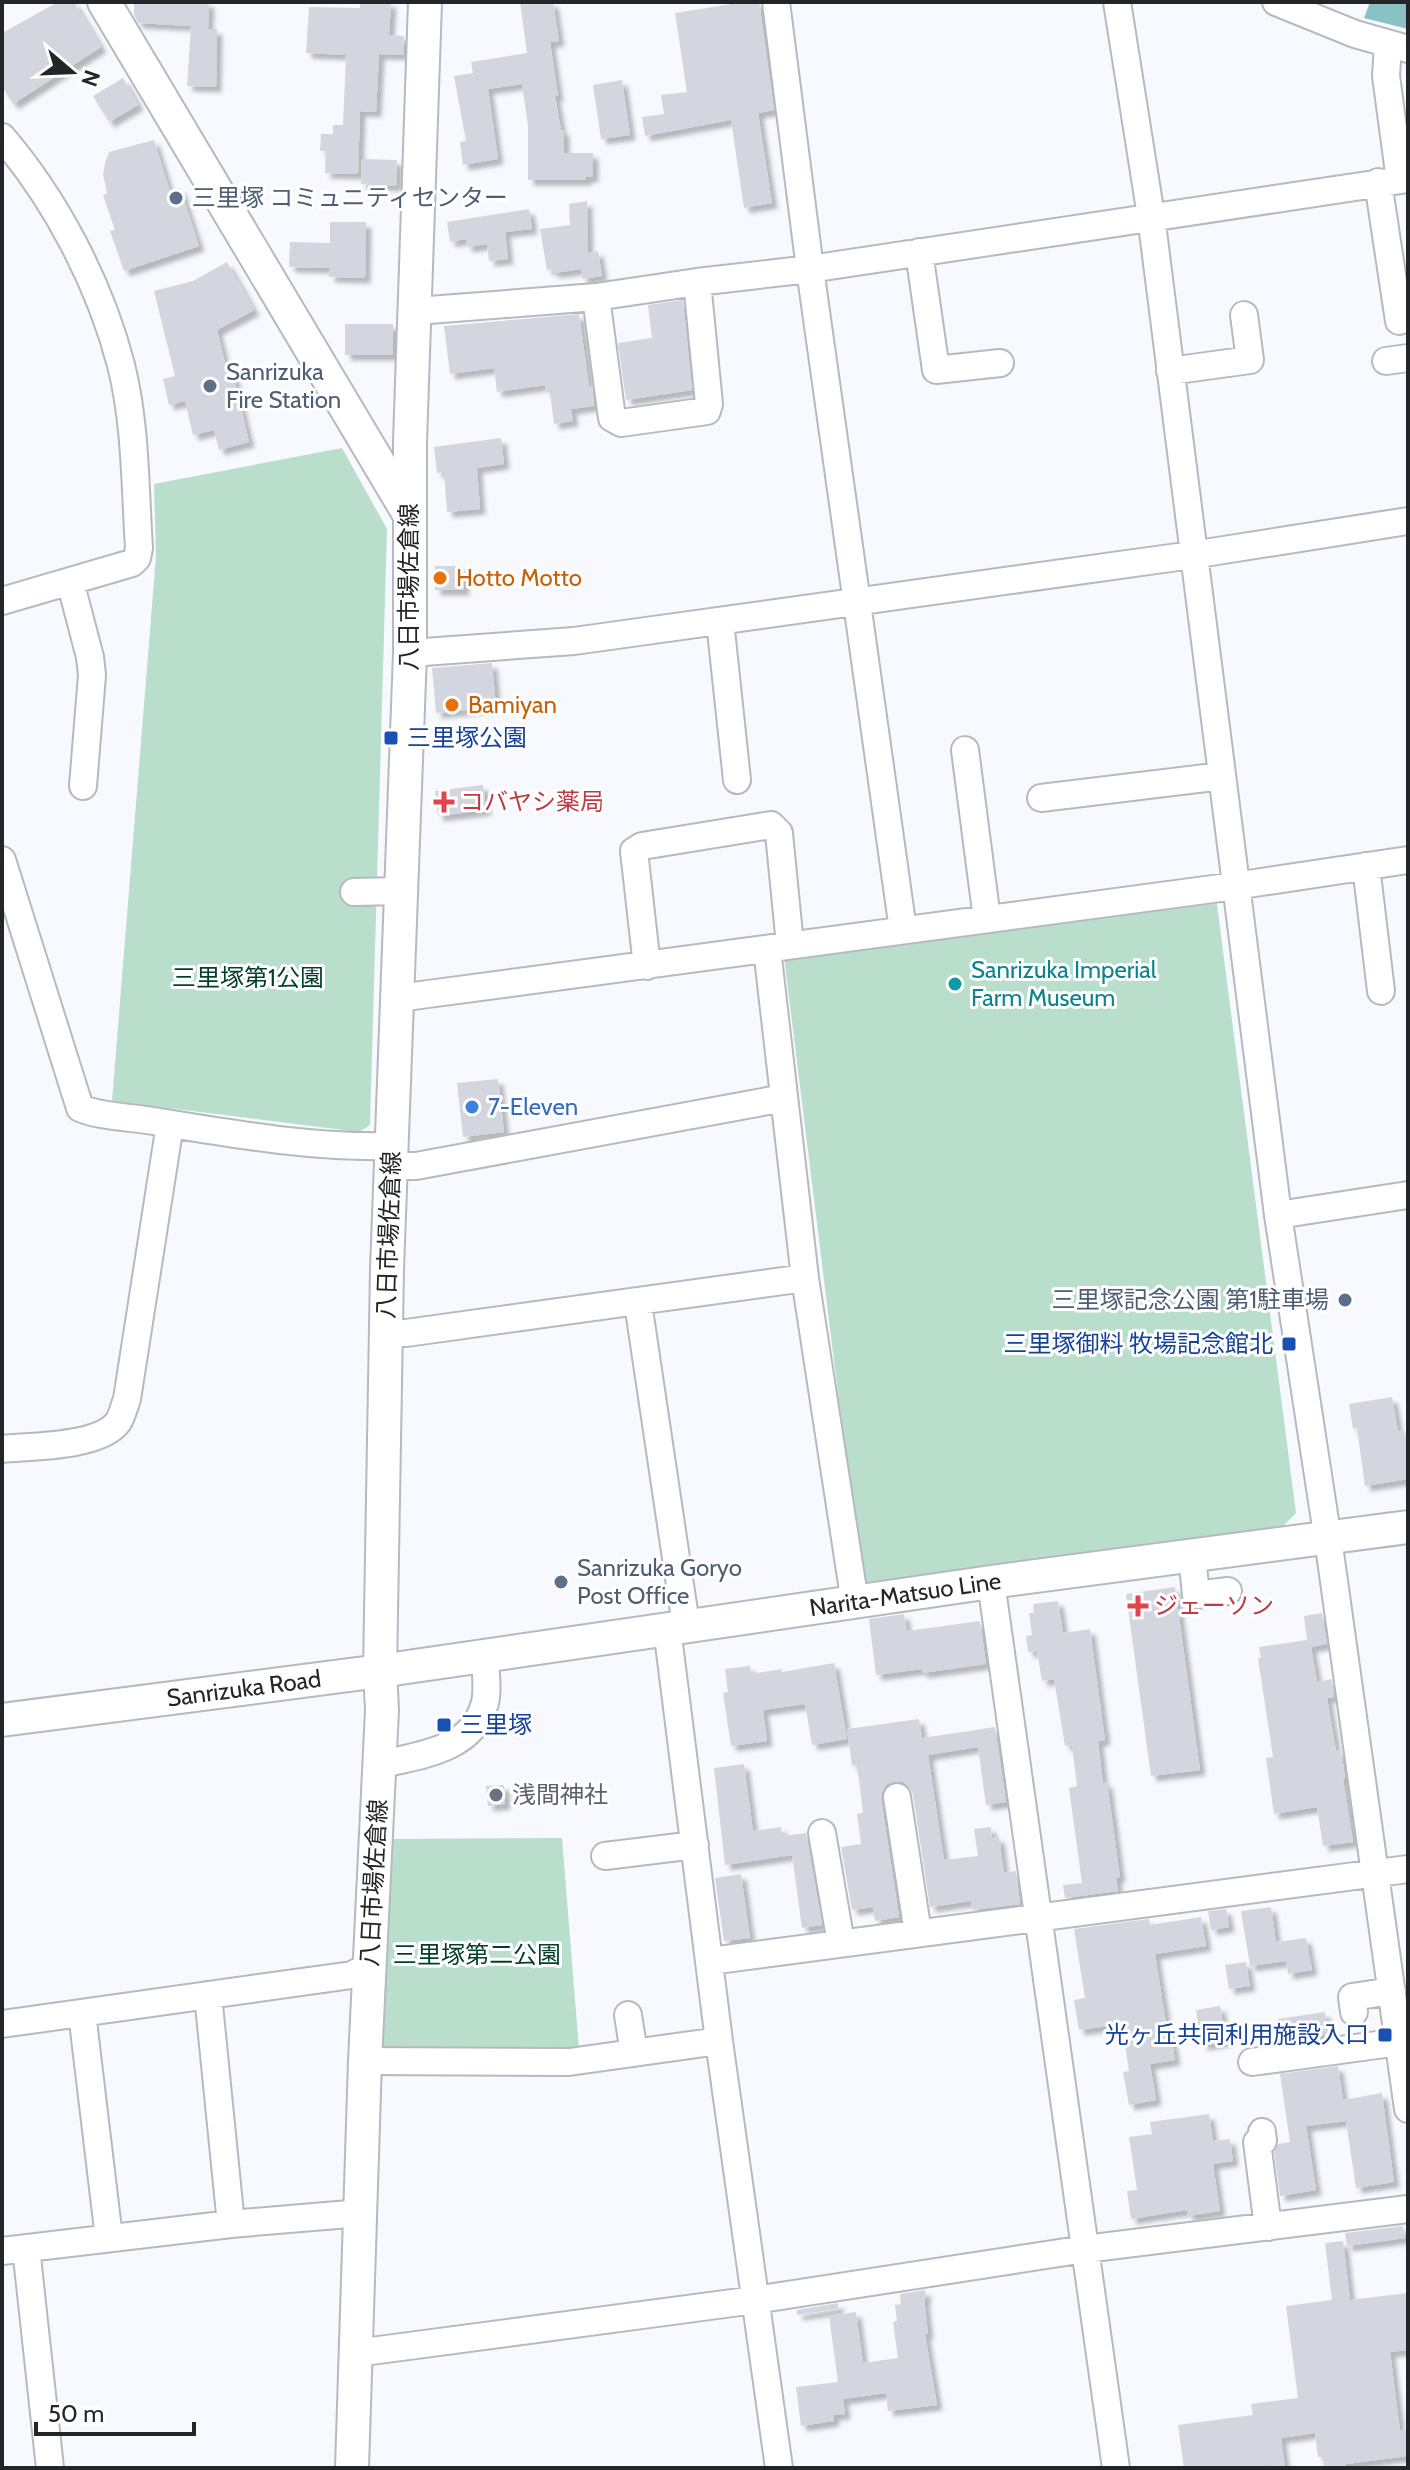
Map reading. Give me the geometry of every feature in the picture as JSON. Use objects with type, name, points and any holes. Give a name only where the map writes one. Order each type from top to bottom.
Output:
[{"type":"main road","points":[[104,2],[409,514]]},
{"type":"main road","name":"八日市場佐倉線","points":[[352,2468],[365,2061],[382,1710],[385,1333],[410,653],[409,514],[425,2]]},
{"type":"main road","points":[[1328,1538],[1408,1527]]},
{"type":"main road","name":"Narita-Matsuo Line","points":[[485,1656],[991,1582],[1328,1538]]},
{"type":"main road","name":"Sanrizuka Road","points":[[2,1720],[485,1656]]},
{"type":"street","points":[[776,2],[810,269],[903,930]]},
{"type":"street","points":[[1117,2],[1151,216],[1278,1215],[1375,1873],[1398,1999],[1399,2042],[1408,2109]]},
{"type":"street","points":[[1276,2],[1355,34],[1398,47],[1386,76],[1395,180],[1399,321]]},
{"type":"street","points":[[2,137],[24,163],[55,210],[102,308],[121,364],[128,406],[139,548],[137,558],[132,563],[2,601]]},
{"type":"street","points":[[416,311],[596,297],[810,269],[1395,180]]},
{"type":"street","points":[[919,252],[936,370],[1000,363]]},
{"type":"street","points":[[596,297],[612,418],[621,423],[707,411],[709,404],[697,282]]},
{"type":"street","points":[[1170,371],[1250,360],[1244,315]]},
{"type":"street","points":[[410,653],[574,641],[1192,555],[1408,521]]},
{"type":"street","points":[[70,581],[92,675],[83,786]]},
{"type":"street","points":[[720,621],[737,780]]},
{"type":"street","points":[[965,750],[987,919]]},
{"type":"street","points":[[1041,798],[1222,776]]},
{"type":"street","points":[[647,966],[634,851],[642,846],[771,825],[779,833],[778,947],[784,1098],[805,1278],[855,1603]]},
{"type":"street","points":[[2,860],[80,1108],[170,1124],[351,1147],[392,1156],[416,1166],[784,1098]]},
{"type":"street","points":[[398,998],[1408,860]]},
{"type":"street","points":[[1366,866],[1381,991]]},
{"type":"street","points":[[354,892],[402,891]]},
{"type":"street","points":[[2,1449],[88,1440],[118,1422],[127,1399],[170,1124]]},
{"type":"street","points":[[1278,1215],[1408,1195]]},
{"type":"street","points":[[385,1333],[406,1333],[638,1303],[805,1278]]},
{"type":"street","points":[[638,1303],[676,1627],[695,1845],[719,2041],[779,2468]]},
{"type":"street","points":[[1192,1556],[1196,1595],[1228,1591]]},
{"type":"street","points":[[991,1582],[1116,2468]]},
{"type":"street","points":[[379,1765],[455,1743],[473,1729],[485,1705],[485,1656]]},
{"type":"street","points":[[897,1797],[918,1933]]},
{"type":"street","points":[[822,1833],[841,1943]]},
{"type":"street","points":[[605,1856],[695,1845]]},
{"type":"street","points":[[710,1961],[1408,1869]]},
{"type":"street","points":[[2,2024],[352,1975],[370,1966]]},
{"type":"street","points":[[208,1995],[231,2224]]},
{"type":"street","points":[[1354,2012],[1352,1997],[1398,1999]]},
{"type":"street","points":[[82,2013],[109,2238]]},
{"type":"street","points":[[628,2015],[634,2053]]},
{"type":"street","points":[[365,2061],[569,2062],[719,2041]]},
{"type":"street","points":[[1252,2062],[1399,2042]]},
{"type":"street","points":[[1262,2132],[1263,2141],[1257,2142],[1268,2227]]},
{"type":"street","points":[[356,2353],[755,2300],[1085,2249],[1408,2209]]},
{"type":"street","points":[[50,2468],[14,2250],[231,2224],[361,2213]]},
{"type":"green space","name":"三里塚第1公園","points":[[342,448],[387,529],[370,1125],[359,1132],[112,1101],[156,556],[154,484]]},
{"type":"green space","points":[[1216,897],[1296,1513],[1279,1530],[862,1587],[784,957]]},
{"type":"green space","name":"三里塚第二公園","points":[[562,1838],[579,2049],[378,2050],[388,1839]]},
{"type":"water","points":[[1370,2],[1408,2],[1408,29],[1364,18]]},
{"type":"building","points":[[58,2],[74,2],[101,47],[13,104],[2,86],[2,33]]},
{"type":"building","points":[[134,2],[209,2],[208,29],[217,29],[216,87],[187,86],[191,26],[138,23],[134,15]]},
{"type":"building","points":[[360,2],[391,2],[389,35],[404,36],[404,55],[379,54],[376,112],[360,111],[358,174],[325,173],[326,151],[320,151],[321,134],[333,134],[333,125],[343,125],[346,55],[306,53],[309,7],[360,8]]},
{"type":"building","points":[[520,2],[553,2],[559,41],[550,42],[558,96],[555,96],[561,130],[564,130],[564,153],[593,153],[593,177],[586,177],[586,180],[528,180],[528,126],[522,84],[488,89],[498,159],[463,165],[460,142],[466,141],[454,76],[473,73],[471,62],[527,53]]},
{"type":"building","points":[[732,2],[759,2],[774,110],[758,113],[772,203],[744,208],[731,120],[645,136],[642,117],[664,114],[661,95],[687,92],[675,13]]},
{"type":"building","points":[[123,78],[138,105],[109,122],[93,96]]},
{"type":"building","points":[[622,80],[630,135],[601,139],[593,85]]},
{"type":"building","points":[[154,140],[170,192],[180,188],[199,246],[124,271],[110,231],[115,230],[103,195],[107,193],[103,174],[105,163],[109,152]]},
{"type":"building","points":[[362,159],[397,160],[396,186],[361,184]]},
{"type":"building","points":[[587,201],[588,253],[598,251],[602,276],[582,279],[581,269],[554,273],[553,269],[547,270],[540,229],[570,225],[569,204]]},
{"type":"building","points":[[529,209],[532,229],[505,232],[508,259],[489,261],[487,244],[467,247],[466,239],[450,242],[447,222]]},
{"type":"building","points":[[330,222],[366,222],[365,278],[329,277],[330,268],[289,267],[290,242],[330,243]]},
{"type":"building","points":[[227,262],[254,310],[217,330],[225,363],[230,361],[249,442],[219,450],[214,430],[193,435],[185,401],[169,405],[163,379],[175,376],[154,291],[193,281]]},
{"type":"building","points":[[683,300],[692,390],[626,400],[618,343],[652,338],[648,305]]},
{"type":"building","points":[[579,314],[594,406],[571,409],[573,421],[554,424],[550,392],[546,392],[545,385],[497,392],[494,368],[450,374],[444,326]]},
{"type":"building","points":[[345,324],[393,324],[393,355],[345,355]]},
{"type":"building","points":[[501,438],[504,464],[477,468],[480,509],[447,512],[444,472],[437,473],[434,447]]},
{"type":"building","points":[[435,566],[463,566],[464,590],[435,590]]},
{"type":"building","points":[[492,663],[496,707],[436,713],[432,668]]},
{"type":"building","points":[[483,785],[486,810],[438,816],[435,791]]},
{"type":"building","points":[[498,1079],[504,1132],[463,1137],[457,1083]]},
{"type":"building","points":[[1392,1397],[1398,1431],[1404,1430],[1408,1479],[1365,1486],[1357,1428],[1353,1429],[1349,1404]]},
{"type":"building","points":[[1175,1587],[1200,1770],[1151,1776],[1126,1594]]},
{"type":"building","points":[[1058,1601],[1063,1633],[1090,1629],[1105,1740],[1098,1741],[1103,1783],[1107,1782],[1120,1877],[1116,1878],[1118,1891],[1065,1898],[1063,1885],[1082,1883],[1069,1788],[1077,1786],[1072,1745],[1065,1746],[1054,1679],[1042,1681],[1037,1651],[1028,1652],[1026,1636],[1032,1635],[1029,1613],[1034,1613],[1033,1604]]},
{"type":"building","points":[[1322,1613],[1327,1644],[1311,1647],[1317,1682],[1332,1679],[1334,1697],[1327,1698],[1336,1751],[1341,1750],[1353,1842],[1323,1846],[1317,1807],[1274,1814],[1266,1758],[1273,1757],[1258,1658],[1261,1658],[1259,1647],[1307,1640],[1304,1616]]},
{"type":"building","points":[[904,1614],[907,1631],[980,1621],[986,1664],[922,1673],[922,1669],[876,1675],[869,1619]]},
{"type":"building","points":[[834,1663],[847,1739],[812,1745],[805,1704],[763,1710],[767,1741],[731,1746],[723,1693],[728,1692],[725,1669],[750,1666],[751,1674]]},
{"type":"building","points":[[919,1719],[922,1738],[995,1727],[1006,1802],[986,1805],[978,1747],[928,1755],[944,1860],[978,1856],[974,1829],[991,1827],[992,1838],[999,1837],[1004,1873],[1016,1871],[1020,1904],[972,1910],[971,1901],[930,1907],[913,1795],[909,1786],[895,1781],[886,1785],[881,1799],[899,1917],[875,1921],[873,1907],[852,1910],[841,1847],[861,1844],[857,1814],[863,1813],[857,1765],[852,1766],[847,1729]]},
{"type":"building","points":[[744,1764],[753,1831],[781,1827],[782,1836],[806,1833],[822,1925],[802,1928],[792,1855],[725,1865],[714,1768]]},
{"type":"building","points":[[504,1785],[505,1804],[488,1806],[486,1786]]},
{"type":"building","points":[[741,1874],[750,1938],[724,1941],[715,1878]]},
{"type":"building","points":[[1271,1907],[1276,1942],[1306,1938],[1312,1970],[1288,1974],[1286,1961],[1250,1966],[1241,1911]]},
{"type":"building","points":[[1226,1909],[1229,1927],[1211,1930],[1208,1911]]},
{"type":"building","points":[[1201,1917],[1206,1946],[1155,1954],[1168,2036],[1171,2036],[1175,2060],[1150,2064],[1156,2100],[1129,2105],[1123,2072],[1129,2071],[1122,2024],[1079,2030],[1074,2000],[1085,1998],[1074,1929],[1149,1919],[1150,1925]]},
{"type":"building","points":[[1246,1962],[1250,1986],[1229,1989],[1225,1965]]},
{"type":"building","points":[[1220,2006],[1226,2041],[1202,2045],[1196,2010]]},
{"type":"building","points":[[1325,2012],[1328,2035],[1281,2042],[1278,2019]]},
{"type":"building","points":[[1338,2066],[1343,2100],[1382,2093],[1394,2182],[1356,2188],[1346,2121],[1306,2126],[1316,2190],[1280,2196],[1274,2152],[1278,2144],[1290,2142],[1280,2074]]},
{"type":"building","points":[[1209,2114],[1213,2141],[1230,2139],[1233,2161],[1213,2164],[1220,2211],[1188,2216],[1187,2210],[1131,2219],[1127,2191],[1137,2190],[1129,2137],[1152,2134],[1150,2122]]},
{"type":"building","points":[[1403,2226],[1405,2238],[1347,2246],[1345,2233]]},
{"type":"building","points":[[1343,2241],[1350,2300],[1408,2293],[1408,2350],[1390,2352],[1400,2431],[1408,2430],[1408,2456],[1346,2464],[1346,2468],[1324,2468],[1323,2457],[1318,2457],[1315,2433],[1281,2438],[1285,2468],[1267,2468],[1267,2465],[1184,2468],[1178,2425],[1253,2415],[1251,2404],[1298,2398],[1286,2306],[1332,2300],[1325,2243]]},
{"type":"building","points":[[925,2290],[928,2334],[925,2334],[937,2405],[888,2411],[886,2393],[843,2399],[845,2414],[833,2415],[834,2421],[801,2426],[796,2387],[838,2382],[829,2316],[856,2312],[863,2363],[898,2358],[893,2322],[897,2321],[895,2305],[901,2304],[900,2294]]},
{"type":"building","points":[[838,2303],[838,2309],[797,2315],[797,2310]]},
{"type":"place","name":"三里塚 コミュニティセンター","points":[[176,198]]},
{"type":"place","name":"Sanrizuka Fire Station","points":[[210,386]]},
{"type":"place","name":"Hotto Motto","points":[[440,578]]},
{"type":"place","name":"Bamiyan","points":[[452,705]]},
{"type":"place","name":"三里塚公園","points":[[391,738]]},
{"type":"place","name":"コバヤシ薬局","points":[[444,802]]},
{"type":"place","name":"Sanrizuka Imperial Farm Museum","points":[[955,984]]},
{"type":"place","name":"7-Eleven","points":[[472,1107]]},
{"type":"place","name":"三里塚記念公園 第1駐車場","points":[[1345,1300]]},
{"type":"place","name":"三里塚御料 牧場記念館北","points":[[1289,1344]]},
{"type":"place","name":"Sanrizuka Goryo Post Office","points":[[561,1582]]},
{"type":"place","name":"ジェーソン","points":[[1138,1606]]},
{"type":"place","name":"三里塚","points":[[444,1725]]},
{"type":"place","name":"浅間神社","points":[[496,1795]]},
{"type":"place","name":"光ヶ丘共同利用施設入口","points":[[1385,2035]]}]
